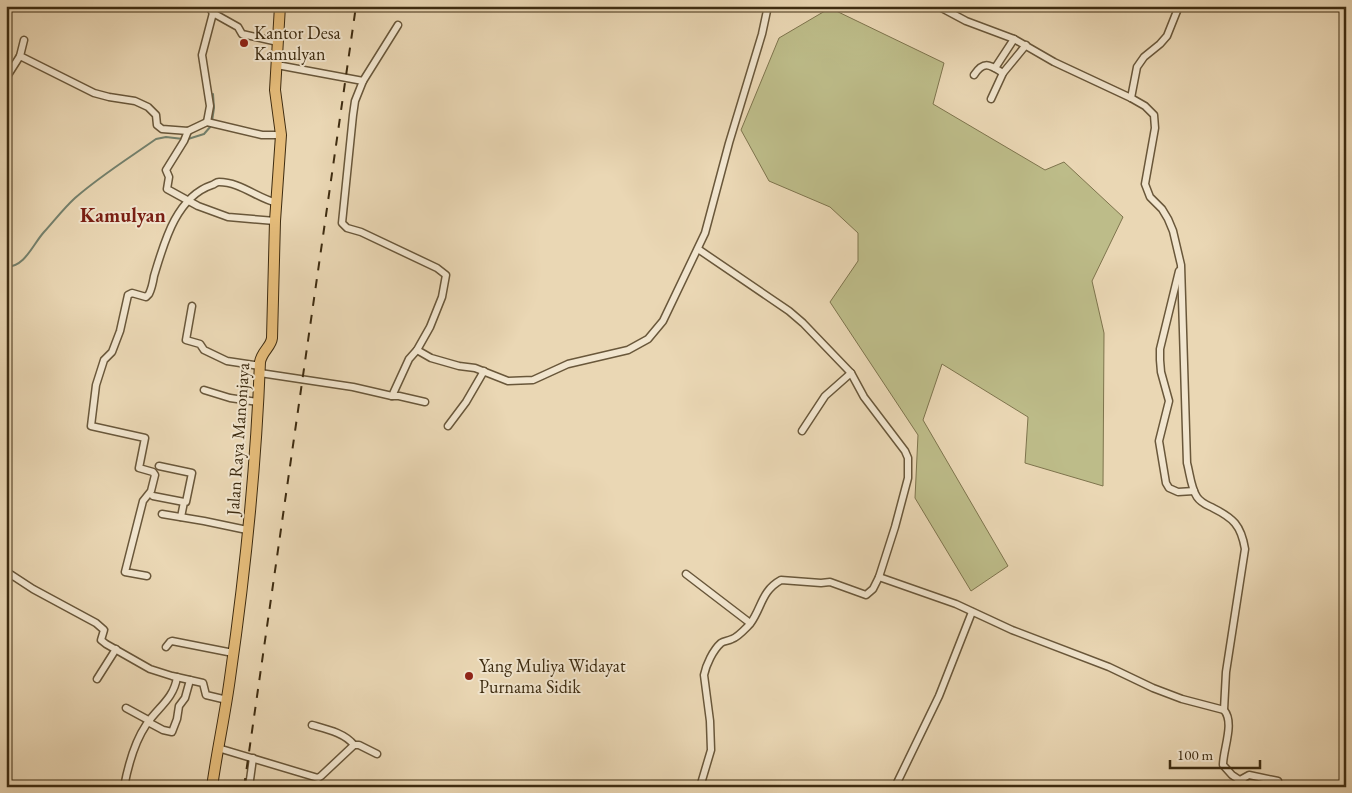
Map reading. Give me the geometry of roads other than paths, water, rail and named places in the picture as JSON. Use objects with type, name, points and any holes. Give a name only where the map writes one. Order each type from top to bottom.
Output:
[{"type":"main road","name":"Jalan Raya Manonjaya","points":[[212,787],[233,653],[252,494],[261,355],[272,341],[275,221],[281,135],[275,90],[280,6]]},
{"type":"street","points":[[208,6],[213,13],[237,27],[243,34],[278,42]]},
{"type":"street","points":[[417,350],[439,360],[484,371],[508,381],[532,380],[568,364],[617,354],[637,347],[648,339],[663,321],[708,225],[729,143],[762,34],[768,6]]},
{"type":"street","points":[[938,6],[966,20],[1014,38],[1054,62],[1131,98],[1151,111],[1155,120],[1145,184],[1150,197],[1162,209],[1168,219],[1173,231],[1181,265],[1187,463],[1194,491],[1202,502],[1231,518],[1240,530],[1245,548],[1226,672],[1224,710],[1229,722],[1223,765],[1232,775],[1250,787]]},
{"type":"street","points":[[1131,98],[1136,67],[1167,36],[1179,6]]},
{"type":"street","points":[[213,13],[202,52],[210,106],[207,122],[186,137],[166,171],[169,177],[166,188],[187,201],[228,217],[275,221]]},
{"type":"street","points":[[392,396],[409,358],[417,350],[430,327],[442,297],[446,275],[432,265],[415,259],[376,239],[346,228],[342,222],[355,101],[363,81],[398,25]]},
{"type":"street","points":[[995,68],[1014,38]]},
{"type":"street","points":[[6,78],[20,56],[24,40]]},
{"type":"street","points":[[991,99],[1003,72],[1026,45]]},
{"type":"street","points":[[20,56],[94,93],[135,101],[148,107],[156,115],[157,125],[160,128],[186,137]]},
{"type":"street","points":[[277,65],[363,81]]},
{"type":"street","points":[[974,74],[982,66],[987,65],[1003,72]]},
{"type":"street","points":[[207,122],[262,135],[281,135]]},
{"type":"street","points":[[146,576],[125,572],[143,501],[151,492],[155,476],[153,472],[139,468],[145,438],[91,426],[96,384],[104,360],[112,352],[120,331],[128,295],[132,293],[146,297],[149,294],[161,254],[171,230],[187,201],[202,187],[219,182],[244,188],[276,203]]},
{"type":"street","points":[[698,249],[796,317],[851,373],[864,396],[905,451],[908,458],[908,478],[886,561],[873,590],[866,595],[830,582],[821,584],[781,580],[768,590],[750,623],[733,639],[720,644],[704,675],[710,721],[711,750],[700,787]]},
{"type":"street","points":[[1181,265],[1160,349],[1160,366],[1169,401],[1159,442],[1160,453],[1170,489],[1178,492],[1194,491]]},
{"type":"street","points":[[192,306],[186,340],[200,344],[204,350],[227,361],[260,370],[425,402]]},
{"type":"street","points":[[448,426],[466,402],[484,371]]},
{"type":"street","points":[[802,431],[825,396],[851,373]]},
{"type":"street","points":[[204,390],[226,397],[258,402]]},
{"type":"street","points":[[159,466],[192,473],[181,517]]},
{"type":"street","points":[[153,496],[184,502]]},
{"type":"street","points":[[162,514],[247,530]]},
{"type":"street","points":[[7,572],[33,589],[96,623],[104,630],[101,641],[116,650],[150,669],[204,684],[206,696],[226,700]]},
{"type":"street","points":[[686,574],[750,623]]},
{"type":"street","points":[[879,577],[956,604],[1012,630],[1109,667],[1168,694],[1224,710]]},
{"type":"street","points":[[895,787],[939,696],[972,612]]},
{"type":"street","points":[[166,647],[172,641],[233,653]]},
{"type":"street","points":[[97,679],[116,650]]},
{"type":"street","points":[[124,787],[133,752],[149,721],[171,695],[177,677]]},
{"type":"street","points":[[126,708],[163,730],[172,732],[181,701],[186,698],[190,680]]},
{"type":"street","points":[[312,725],[334,732],[354,745],[359,745],[377,754]]},
{"type":"street","points":[[218,748],[318,781],[354,745]]},
{"type":"street","points":[[249,787],[253,758]]},
{"type":"street","points":[[1240,780],[1251,775],[1278,780]]},
{"type":"waterway","points":[[212,121],[214,108],[213,94]]},
{"type":"waterway","points":[[188,139],[204,134],[211,126]]},
{"type":"waterway","points":[[6,267],[13,266],[23,259],[67,206],[104,175],[156,139],[166,137],[183,139]]},
{"type":"railway","points":[[244,787],[356,6]]},
{"type":"place","name":"Kantor Desa Kamulyan","points":[[244,43]]},
{"type":"place","name":"Yang Muliya Widayat Purnama Sidik","points":[[469,676]]},
{"type":"district","name":"Kamulyan","points":[[123,215]]}]
